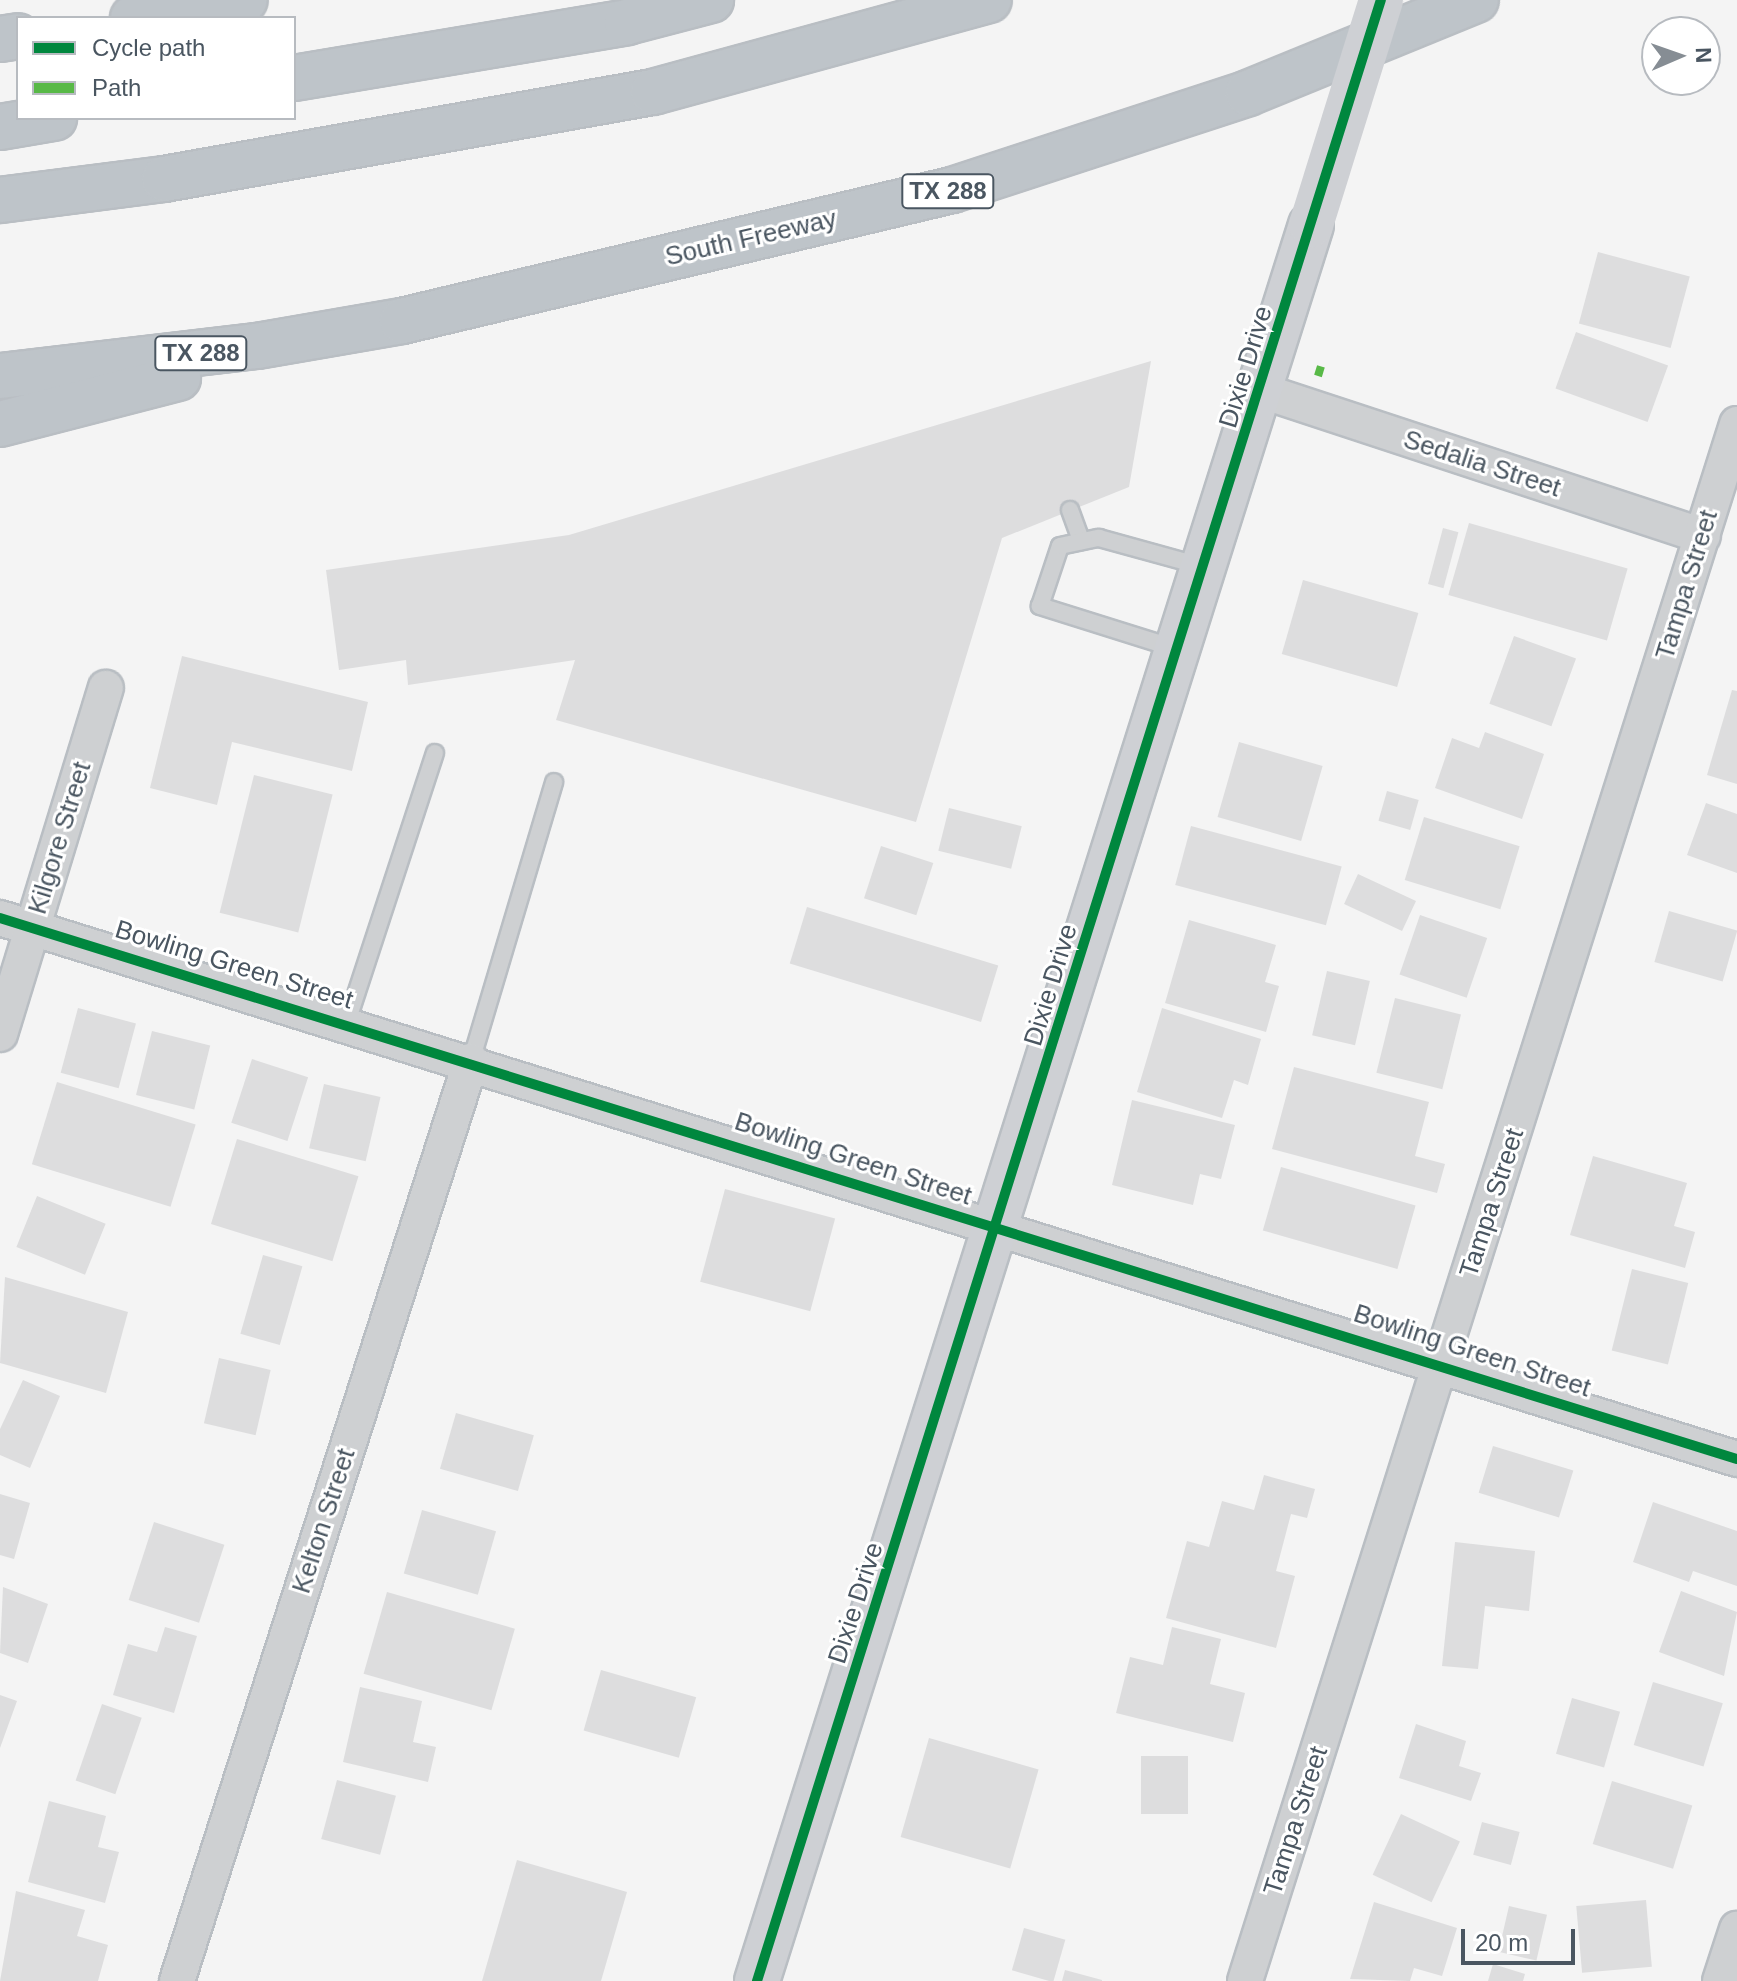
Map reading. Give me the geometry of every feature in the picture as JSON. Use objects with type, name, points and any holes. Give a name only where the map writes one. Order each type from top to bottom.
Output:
[{"type":"highway","points":[[145,16],[245,0]]},
{"type":"highway","points":[[296,78],[627,22],[711,0]]},
{"type":"highway","points":[[0,200],[164,179],[653,92],[989,0]]},
{"type":"highway","name":"South Freeway","points":[[0,376],[257,346],[402,321],[952,190],[1248,93],[1476,0]]},
{"type":"highway","points":[[0,127],[42,120]]},
{"type":"highway","points":[[0,424],[402,321]]},
{"type":"street","name":"Dixie Drive","points":[[757,1981],[1262,391],[1381,0]]},
{"type":"street","name":"Sedalia Street","points":[[1262,391],[1703,536]]},
{"type":"street","name":"Tampa Street","points":[[1245,1981],[1737,424]]},
{"type":"street","name":"Kilgore Street","points":[[0,1034],[106,688]]},
{"type":"street","name":"Bowling Green Street","points":[[0,918],[347,1022],[1737,1459]]},
{"type":"street","name":"Kelton Street","points":[[177,1981],[471,1061]]},
{"type":"street","points":[[1720,1981],[1737,1929]]},
{"type":"lane","points":[[1070,510],[1081,541]]},
{"type":"lane","points":[[1180,650],[1040,606],[1060,546],[1081,541],[1099,538],[1206,567]]},
{"type":"lane","points":[[347,1022],[435,753]]},
{"type":"lane","points":[[471,1061],[554,782]]},
{"type":"building","points":[[1598,252],[1690,277],[1671,348],[1579,323]]},
{"type":"building","points":[[1576,332],[1668,366],[1648,422],[1555,388]]},
{"type":"building","points":[[1151,361],[1129,487],[1002,538],[916,822],[556,720],[575,660],[408,685],[406,660],[339,670],[326,570],[569,535]]},
{"type":"building","points":[[1469,523],[1628,568],[1607,641],[1448,595]]},
{"type":"building","points":[[1443,528],[1458,532],[1443,588],[1428,584]]},
{"type":"building","points":[[1303,580],[1418,613],[1397,687],[1282,654]]},
{"type":"building","points":[[1514,636],[1576,659],[1551,726],[1489,704]]},
{"type":"building","points":[[182,656],[368,702],[352,771],[232,742],[217,805],[150,788]]},
{"type":"building","points":[[1732,690],[1737,691],[1737,784],[1707,775]]},
{"type":"building","points":[[1485,732],[1544,754],[1522,819],[1435,788],[1452,738],[1479,748]]},
{"type":"building","points":[[1239,742],[1323,766],[1301,841],[1218,817]]},
{"type":"building","points":[[254,775],[333,795],[298,932],[220,913]]},
{"type":"building","points":[[1387,791],[1419,800],[1410,830],[1378,821]]},
{"type":"building","points":[[1706,803],[1737,814],[1737,873],[1687,855]]},
{"type":"building","points":[[949,808],[1022,826],[1011,869],[938,851]]},
{"type":"building","points":[[1424,817],[1520,846],[1500,909],[1405,880]]},
{"type":"building","points":[[1191,826],[1342,866],[1326,925],[1175,885]]},
{"type":"building","points":[[881,846],[933,863],[916,915],[864,898]]},
{"type":"building","points":[[1358,874],[1416,901],[1402,931],[1344,904]]},
{"type":"building","points":[[807,907],[998,965],[981,1022],[790,963]]},
{"type":"building","points":[[1669,911],[1737,930],[1723,982],[1654,962]]},
{"type":"building","points":[[1420,915],[1487,938],[1467,998],[1399,975]]},
{"type":"building","points":[[1189,920],[1276,945],[1265,982],[1279,986],[1266,1032],[1165,1003]]},
{"type":"building","points":[[1327,971],[1370,981],[1355,1045],[1312,1035]]},
{"type":"building","points":[[1395,998],[1461,1014],[1442,1089],[1376,1073]]},
{"type":"building","points":[[78,1008],[136,1024],[119,1088],[61,1073]]},
{"type":"building","points":[[1162,1008],[1261,1039],[1248,1085],[1234,1080],[1222,1118],[1137,1092]]},
{"type":"building","points":[[152,1031],[210,1046],[194,1110],[136,1095]]},
{"type":"building","points":[[252,1059],[308,1077],[287,1141],[231,1123]]},
{"type":"building","points":[[1294,1067],[1429,1102],[1415,1156],[1445,1164],[1437,1193],[1272,1149]]},
{"type":"building","points":[[57,1082],[196,1124],[171,1207],[32,1164]]},
{"type":"building","points":[[324,1084],[381,1097],[366,1161],[309,1148]]},
{"type":"building","points":[[1132,1100],[1235,1125],[1221,1179],[1200,1174],[1193,1205],[1112,1185]]},
{"type":"building","points":[[237,1139],[358,1176],[332,1261],[211,1224]]},
{"type":"building","points":[[1593,1156],[1687,1183],[1674,1226],[1695,1232],[1685,1268],[1570,1235]]},
{"type":"building","points":[[1281,1167],[1416,1206],[1397,1269],[1263,1230]]},
{"type":"building","points":[[725,1189],[835,1219],[810,1311],[700,1282]]},
{"type":"building","points":[[37,1196],[106,1224],[85,1275],[16,1247]]},
{"type":"building","points":[[263,1255],[302,1266],[280,1345],[240,1334]]},
{"type":"building","points":[[1632,1269],[1688,1283],[1668,1365],[1612,1351]]},
{"type":"building","points":[[5,1277],[128,1312],[106,1393],[0,1363]]},
{"type":"building","points":[[219,1358],[271,1370],[256,1435],[204,1423]]},
{"type":"building","points":[[23,1380],[60,1396],[30,1468],[0,1455],[0,1429]]},
{"type":"building","points":[[456,1413],[534,1435],[518,1491],[440,1469]]},
{"type":"building","points":[[1493,1446],[1573,1471],[1559,1517],[1479,1493]]},
{"type":"building","points":[[1264,1475],[1315,1489],[1307,1518],[1291,1514],[1276,1571],[1295,1576],[1276,1648],[1166,1618],[1187,1541],[1209,1547],[1222,1501],[1254,1510]]},
{"type":"building","points":[[0,1494],[30,1503],[14,1559],[0,1555]]},
{"type":"building","points":[[1653,1502],[1737,1531],[1737,1586],[1693,1571],[1689,1582],[1633,1562]]},
{"type":"building","points":[[422,1510],[496,1531],[478,1595],[404,1573]]},
{"type":"building","points":[[154,1522],[224,1545],[199,1623],[129,1600]]},
{"type":"building","points":[[1455,1542],[1535,1551],[1529,1611],[1485,1606],[1478,1669],[1442,1666]]},
{"type":"building","points":[[3,1587],[48,1604],[28,1663],[0,1653]]},
{"type":"building","points":[[1681,1591],[1737,1612],[1724,1676],[1659,1652]]},
{"type":"building","points":[[387,1592],[515,1629],[491,1710],[364,1674]]},
{"type":"building","points":[[165,1627],[197,1636],[174,1713],[113,1695],[128,1644],[157,1652]]},
{"type":"building","points":[[1172,1627],[1221,1639],[1210,1684],[1245,1693],[1233,1742],[1116,1713],[1130,1657],[1163,1665]]},
{"type":"building","points":[[601,1670],[696,1697],[679,1758],[584,1731]]},
{"type":"building","points":[[1653,1682],[1723,1703],[1704,1766],[1634,1745]]},
{"type":"building","points":[[360,1687],[422,1701],[413,1742],[436,1747],[428,1782],[343,1762]]},
{"type":"building","points":[[0,1695],[17,1701],[0,1748]]},
{"type":"building","points":[[1572,1698],[1620,1712],[1604,1768],[1556,1754]]},
{"type":"building","points":[[102,1704],[142,1718],[115,1794],[76,1781]]},
{"type":"building","points":[[1416,1724],[1466,1741],[1459,1766],[1481,1773],[1471,1801],[1399,1778]]},
{"type":"building","points":[[929,1738],[1039,1769],[1010,1868],[901,1837]]},
{"type":"building","points":[[1141,1756],[1188,1756],[1188,1814],[1141,1814]]},
{"type":"building","points":[[337,1780],[396,1796],[380,1855],[321,1839]]},
{"type":"building","points":[[1612,1781],[1692,1806],[1673,1869],[1593,1844]]},
{"type":"building","points":[[49,1801],[106,1816],[98,1847],[119,1852],[105,1903],[28,1882]]},
{"type":"building","points":[[1401,1814],[1460,1841],[1432,1902],[1373,1875]]},
{"type":"building","points":[[1482,1822],[1520,1832],[1511,1865],[1473,1855]]},
{"type":"building","points":[[517,1860],[627,1892],[601,1981],[482,1981]]},
{"type":"building","points":[[16,1891],[85,1910],[77,1936],[108,1945],[98,1981],[0,1981]]},
{"type":"building","points":[[1646,1900],[1652,1967],[1582,1973],[1576,1906]]},
{"type":"building","points":[[1374,1902],[1457,1928],[1442,1976],[1414,1968],[1410,1981],[1350,1979]]},
{"type":"building","points":[[1509,1906],[1547,1915],[1536,1961],[1498,1952]]},
{"type":"building","points":[[1024,1928],[1065,1940],[1054,1981],[1012,1970]]},
{"type":"building","points":[[1493,1964],[1525,1974],[1523,1981],[1488,1981]]},
{"type":"building","points":[[1065,1970],[1102,1980],[1102,1981],[1062,1981]]},
{"type":"marked path","points":[[1318,376],[1321,366]]},
{"type":"cycle path","points":[[757,1981],[1381,0]]},
{"type":"cycle path","points":[[0,918],[1737,1459]]}]
